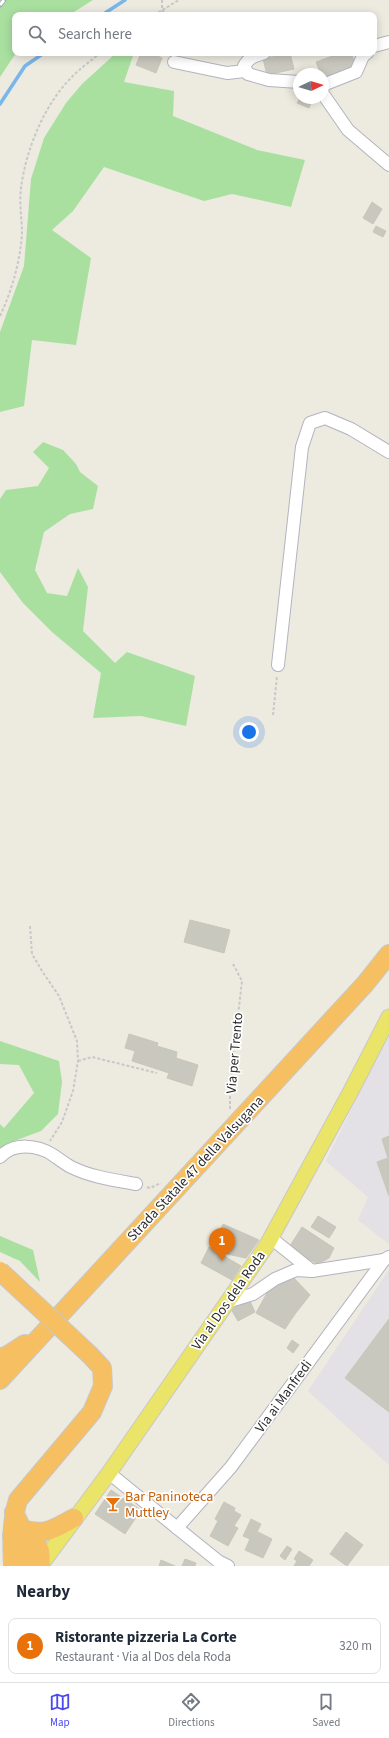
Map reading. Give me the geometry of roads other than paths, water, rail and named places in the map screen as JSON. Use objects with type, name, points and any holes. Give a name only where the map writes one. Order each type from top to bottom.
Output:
[{"type":"highway","name":"Strada Statale 47 della Valsugana","points":[[0,1380],[366,984],[389,954]]},
{"type":"highway","name":"Strada Statale 47 della Valsugana","points":[[0,1392],[83,1300],[372,993],[389,971]]},
{"type":"highway","points":[[0,1271],[90,1354],[102,1368],[103,1386],[92,1412],[18,1500],[14,1512],[17,1532],[13,1566]]},
{"type":"highway","points":[[0,1358],[8,1355],[44,1331]]},
{"type":"highway","points":[[17,1532],[36,1533],[52,1530],[74,1518]]},
{"type":"highway","points":[[17,1532],[34,1538],[40,1551],[41,1566]]},
{"type":"main road","name":"Via al Dos dela Roda","points":[[41,1566],[74,1518],[109,1473],[271,1238],[352,1089],[389,1017]]},
{"type":"street","points":[[377,46],[389,42]]},
{"type":"street","points":[[252,56],[247,60],[244,66],[248,74],[269,80],[293,82]]},
{"type":"street","points":[[329,83],[356,72],[363,56]]},
{"type":"street","points":[[174,62],[227,73],[246,71]]},
{"type":"street","points":[[329,103],[348,130],[389,165]]},
{"type":"street","points":[[278,665],[302,447],[310,423],[325,418],[351,429],[389,452]]},
{"type":"street","points":[[0,1157],[19,1146],[36,1147],[52,1154],[71,1167],[107,1179],[136,1184]]},
{"type":"street","points":[[271,1238],[312,1271]]},
{"type":"street","name":"Via ai Manfredi","points":[[227,1302],[253,1294],[275,1279],[296,1270],[312,1271],[386,1259]]},
{"type":"street","name":"Via ai Manfredi","points":[[177,1528],[231,1467],[386,1259]]},
{"type":"street","points":[[109,1473],[218,1561],[228,1566]]},
{"type":"waterway","points":[[107,12],[125,0]]},
{"type":"waterway","points":[[0,104],[25,66],[40,56]]},
{"type":"railway","points":[[0,5],[4,0]]},
{"type":"place","name":"Ristorante pizzeria La Corte","points":[[222,1261]]},
{"type":"place","name":"Bar Paninoteca Muttley","points":[[113,1504]]}]
